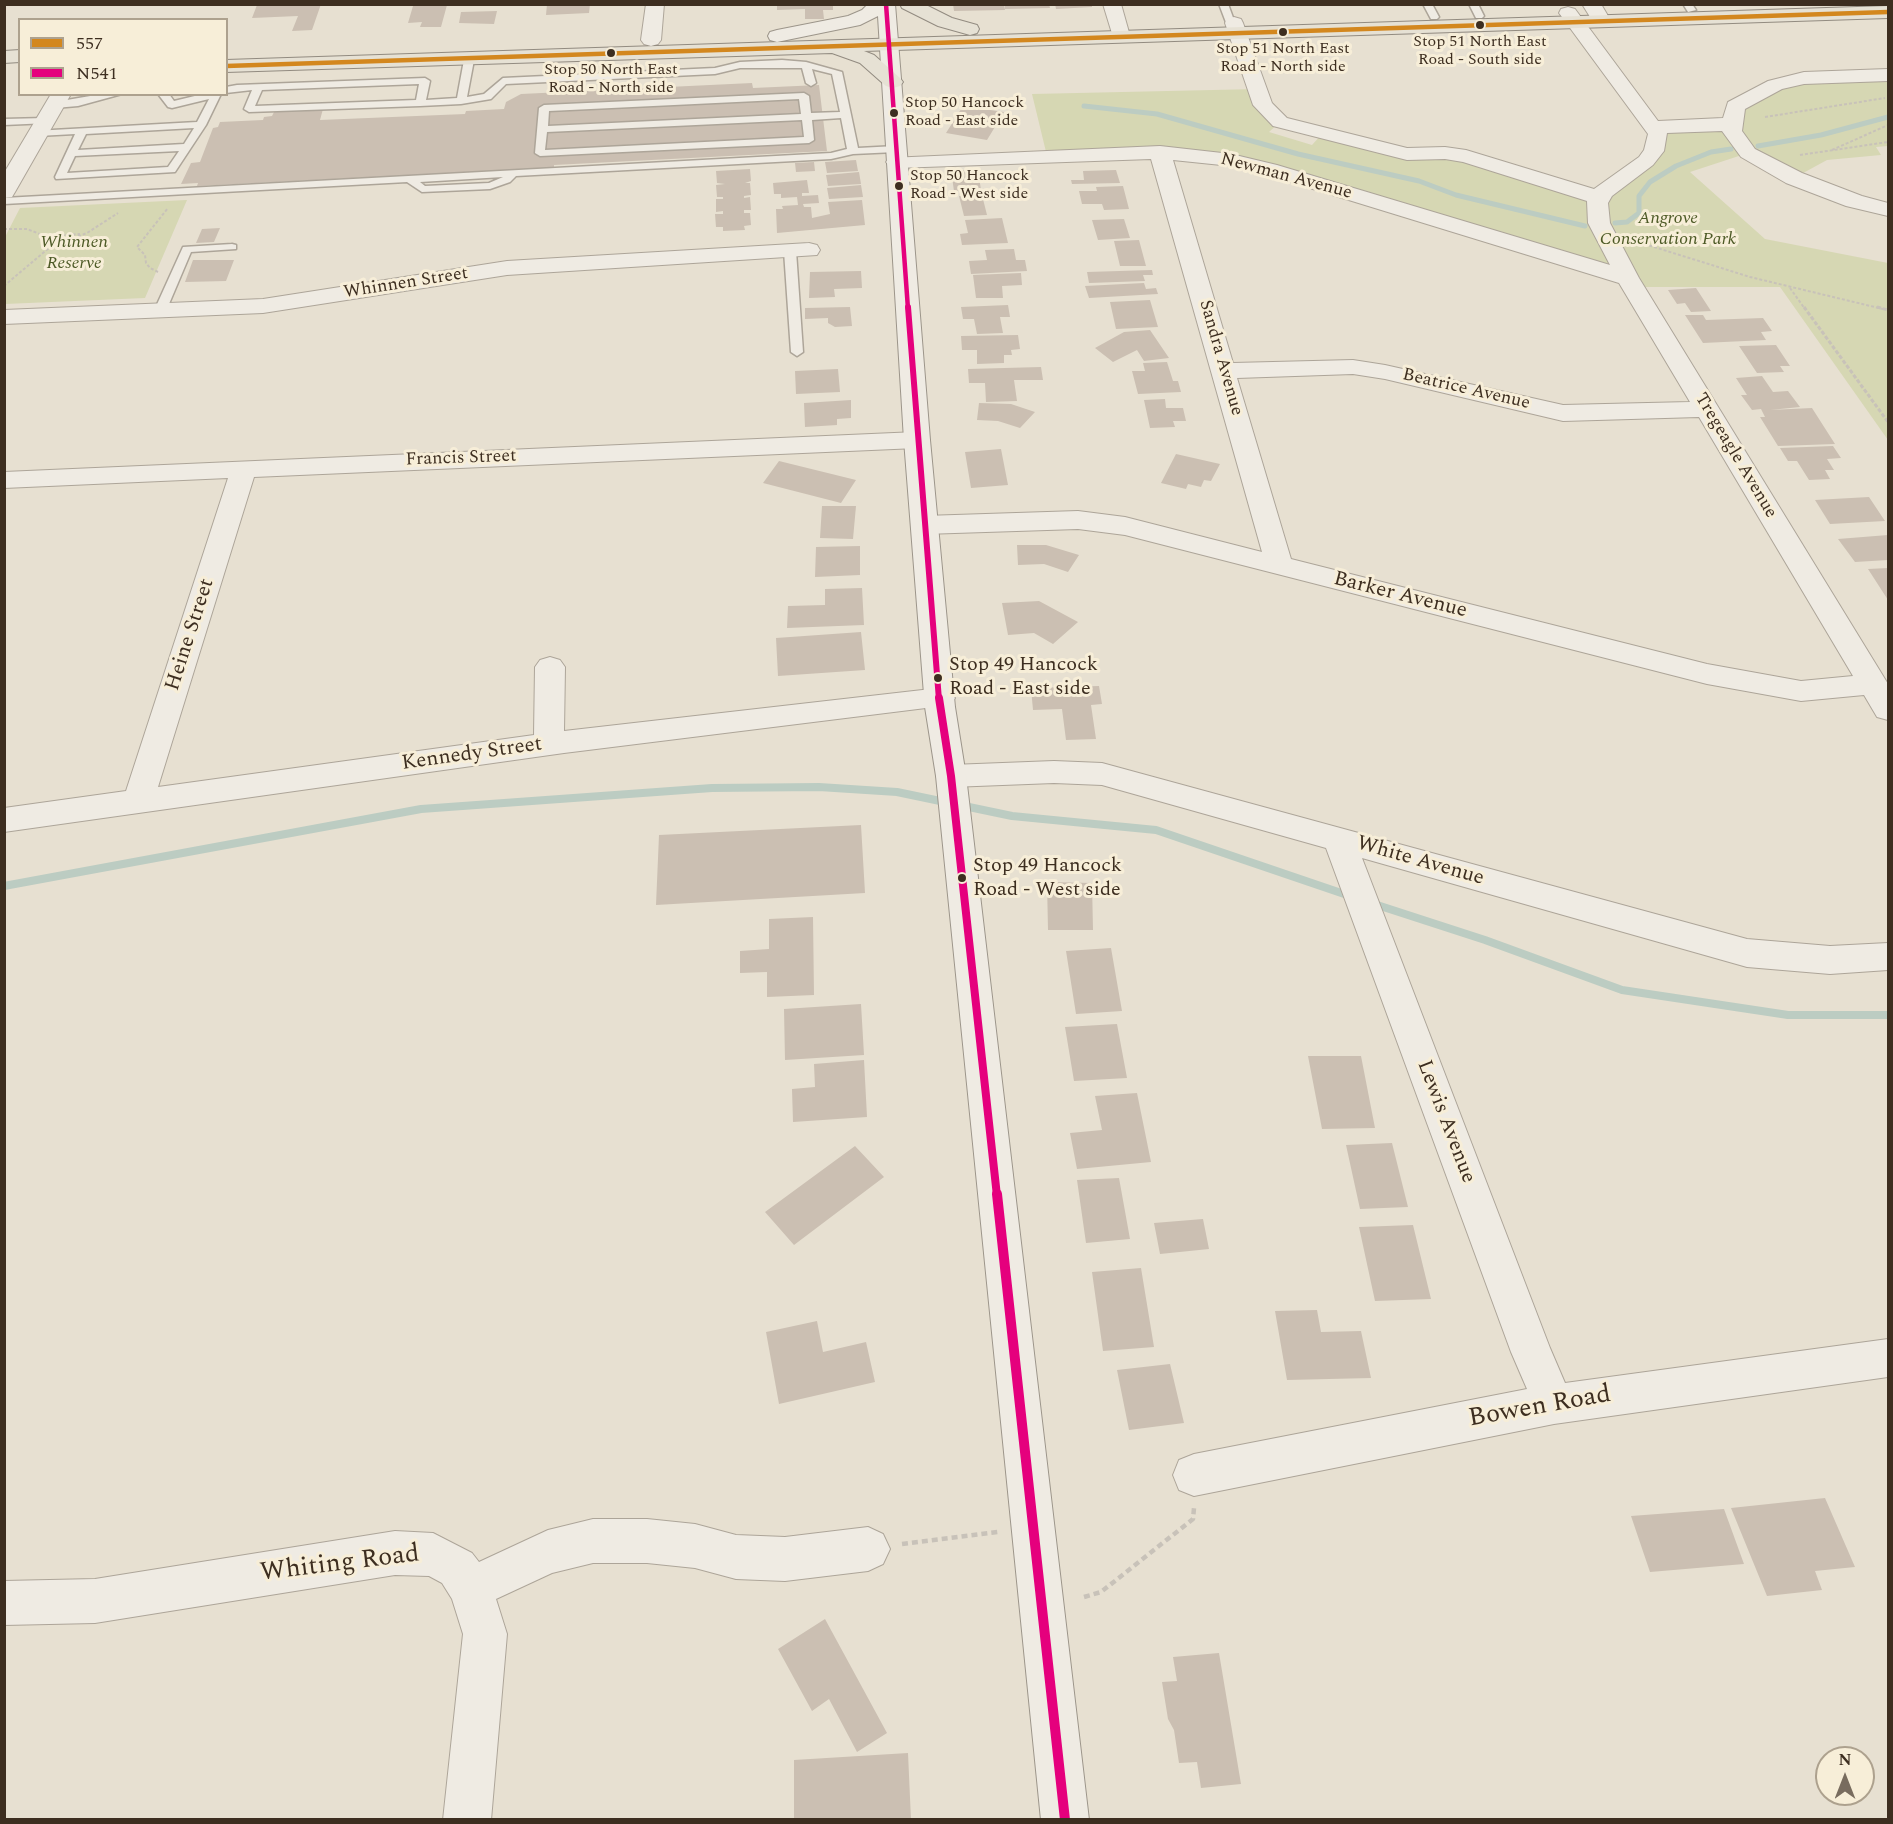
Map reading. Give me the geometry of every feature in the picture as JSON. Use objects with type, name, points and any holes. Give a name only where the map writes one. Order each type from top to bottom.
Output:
[{"type":"main road","points":[[909,4],[945,22],[970,29]]},
{"type":"main road","points":[[228,52],[777,36],[889,38],[1234,26],[1572,18],[1597,13],[1689,7],[1880,4]]},
{"type":"main road","points":[[1234,26],[1431,11],[1476,10],[1572,18]]},
{"type":"main road","points":[[1597,13],[1888,12]]},
{"type":"main road","points":[[228,66],[623,55],[827,46],[970,29],[1120,31]]},
{"type":"main road","points":[[827,46],[867,59],[893,82]]},
{"type":"main road","points":[[392,48],[462,54],[469,60]]},
{"type":"street","points":[[651,40],[655,4]]},
{"type":"street","points":[[777,36],[853,21],[868,14],[879,4]]},
{"type":"street","points":[[886,4],[917,440],[940,698],[953,795],[1065,1820]]},
{"type":"street","points":[[1112,4],[1120,31]]},
{"type":"street","points":[[1234,26],[1263,105],[1280,122],[1399,153],[1466,156],[1600,198],[1603,192],[1646,161],[1654,151],[1658,134],[1572,18]]},
{"type":"street","points":[[1888,75],[1804,78],[1776,85],[1735,106],[1732,131],[1748,153],[1794,178],[1854,201],[1888,210]]},
{"type":"street","points":[[4,192],[50,113]]},
{"type":"street","points":[[1651,127],[1733,124]]},
{"type":"street","name":"Newman Avenue","points":[[896,156],[1160,152],[1232,160],[1270,169],[1628,278]]},
{"type":"street","name":"Sandra Avenue","points":[[1160,152],[1279,565]]},
{"type":"street","name":"Tregeagle Avenue","points":[[1600,198],[1597,202],[1599,223],[1628,278],[1888,710]]},
{"type":"street","name":"Whinnen Street","points":[[4,317],[263,306],[507,268],[800,251]]},
{"type":"street","name":"Beatrice Avenue","points":[[1224,371],[1353,367],[1385,372],[1563,413],[1707,409]]},
{"type":"street","name":"Francis Street","points":[[4,480],[917,440]]},
{"type":"street","name":"Heine Street","points":[[138,802],[244,468]]},
{"type":"street","name":"Barker Avenue","points":[[924,525],[1078,520],[1125,526],[1707,674],[1801,691],[1873,684]]},
{"type":"street","points":[[549,744],[550,668]]},
{"type":"street","name":"Kennedy Street","points":[[4,820],[549,744],[940,698]]},
{"type":"street","name":"White Avenue","points":[[953,795],[1054,772],[1102,774],[1747,953],[1830,960],[1888,956]]},
{"type":"street","name":"Lewis Avenue","points":[[1339,840],[1531,1352],[1554,1404]]},
{"type":"street","name":"Bowen Road","points":[[1194,1474],[1554,1404],[1888,1358]]},
{"type":"street","points":[[466,1820],[485,1634],[471,1588],[548,1552],[593,1541],[647,1541],[695,1546],[736,1557],[785,1559],[868,1549]]},
{"type":"street","name":"Whiting Road","points":[[4,1603],[95,1601],[395,1553],[433,1555],[457,1568],[471,1588]]},
{"type":"lane","points":[[1223,4],[1234,26]]},
{"type":"lane","points":[[623,55],[645,75]]},
{"type":"lane","points":[[461,101],[469,60]]},
{"type":"lane","points":[[258,87],[249,109],[461,101],[487,97],[503,81],[715,71],[740,65],[782,63],[806,65],[837,72],[853,151]]},
{"type":"lane","points":[[298,86],[307,64]]},
{"type":"lane","points":[[806,65],[811,83]]},
{"type":"lane","points":[[228,90],[425,81],[420,103]]},
{"type":"lane","points":[[4,122],[50,113],[108,96]]},
{"type":"lane","points":[[168,98],[209,96]]},
{"type":"lane","points":[[82,131],[60,177],[171,170],[201,125],[215,96]]},
{"type":"lane","points":[[804,96],[806,116],[809,140],[540,153],[544,108],[804,96]]},
{"type":"lane","points":[[50,113],[82,131],[201,125]]},
{"type":"lane","points":[[541,129],[844,115]]},
{"type":"lane","points":[[72,153],[187,147]]},
{"type":"lane","points":[[4,201],[410,178],[422,189],[490,186],[506,180],[513,173],[831,156],[853,151],[896,156]]},
{"type":"lane","points":[[160,311],[187,249],[232,247]]},
{"type":"lane","points":[[797,352],[800,251]]},
{"type":"path","points":[[1733,124],[1888,97]]},
{"type":"path","points":[[1830,152],[1858,136],[1888,125]]},
{"type":"path","points":[[1754,156],[1791,156],[1830,152],[1888,142]]},
{"type":"path","points":[[161,206],[171,205],[136,247],[145,255],[146,263],[150,268],[158,272],[177,271]]},
{"type":"path","points":[[4,286],[50,247],[87,233],[121,211]]},
{"type":"path","points":[[4,230],[27,229],[45,236],[87,233]]},
{"type":"path","points":[[1605,234],[1666,249],[1694,260],[1789,287],[1888,310]]},
{"type":"path","points":[[45,236],[50,247]]},
{"type":"path","points":[[1789,287],[1888,422]]},
{"type":"path","points":[[1084,1597],[1101,1592],[1194,1519],[1194,1474]]},
{"type":"path","points":[[868,1549],[1033,1527]]},
{"type":"green space","name":"Angrove Conservation Park","points":[[1888,75],[1888,146],[1876,147],[1881,155],[1827,160],[1794,178],[1748,153],[1690,172],[1765,239],[1888,263],[1888,440],[1780,287],[1634,287],[1231,160],[1047,156],[1032,94],[1258,89],[1280,122],[1269,132],[1312,145],[1322,134],[1391,151],[1445,153],[1600,198],[1646,161],[1657,134],[1733,124],[1735,106],[1804,78]]},
{"type":"green space","name":"Whinnen Reserve","points":[[187,200],[145,298],[5,304],[5,237],[20,208]]},
{"type":"building","points":[[321,4],[312,30],[292,31],[298,16],[252,18],[257,5]]},
{"type":"building","points":[[547,4],[590,4],[589,13],[546,15]]},
{"type":"building","points":[[777,4],[833,4],[833,10],[823,10],[824,19],[805,19],[805,9],[777,10]]},
{"type":"building","points":[[953,4],[1004,4],[1005,10],[954,11]]},
{"type":"building","points":[[1005,4],[1049,4],[1050,8],[1005,9]]},
{"type":"building","points":[[1055,4],[1092,4],[1092,7],[1056,9]]},
{"type":"building","points":[[447,5],[441,27],[420,27],[422,22],[408,23],[413,6]]},
{"type":"building","points":[[497,11],[494,24],[459,23],[461,12]]},
{"type":"building","points":[[752,83],[753,88],[819,85],[827,151],[554,165],[554,168],[197,186],[198,183],[181,184],[191,163],[200,162],[213,128],[218,127],[220,122],[263,120],[264,117],[272,116],[274,112],[323,109],[320,120],[465,114],[466,111],[504,109],[506,102],[521,94]]},
{"type":"building","points":[[963,106],[1004,112],[987,140],[946,133]]},
{"type":"building","points":[[856,160],[858,171],[827,173],[825,162]]},
{"type":"building","points":[[814,162],[815,171],[796,172],[795,163]]},
{"type":"building","points":[[750,169],[751,181],[745,183],[750,183],[751,195],[744,196],[744,198],[750,197],[751,210],[744,210],[744,213],[750,213],[751,225],[744,226],[745,230],[723,231],[723,227],[716,227],[715,214],[723,214],[723,211],[716,212],[716,199],[723,199],[723,197],[717,197],[716,185],[725,184],[717,183],[716,171]]},
{"type":"building","points":[[951,170],[978,170],[981,190],[954,191]]},
{"type":"building","points":[[1116,170],[1120,183],[1072,184],[1071,180],[1084,180],[1083,171]]},
{"type":"building","points":[[859,172],[861,184],[828,186],[826,175]]},
{"type":"building","points":[[807,180],[809,193],[802,193],[802,196],[818,195],[819,203],[803,204],[804,207],[811,207],[812,218],[830,214],[828,202],[862,200],[865,225],[777,233],[776,209],[783,209],[782,206],[798,205],[797,197],[781,198],[781,194],[774,194],[773,183]]},
{"type":"building","points":[[861,185],[863,197],[829,199],[827,188]]},
{"type":"building","points":[[1123,186],[1129,209],[1104,210],[1102,204],[1082,204],[1079,191],[1097,191],[1096,187]]},
{"type":"building","points":[[982,195],[987,215],[964,216],[959,196]]},
{"type":"building","points":[[1002,218],[1008,243],[962,245],[960,234],[968,233],[965,220]]},
{"type":"building","points":[[1124,219],[1130,238],[1098,240],[1092,220]]},
{"type":"building","points":[[220,228],[214,242],[196,243],[202,229]]},
{"type":"building","points":[[1139,240],[1146,266],[1120,266],[1114,241]]},
{"type":"building","points":[[1014,249],[1016,260],[1025,260],[1027,271],[971,274],[969,261],[987,260],[985,250]]},
{"type":"building","points":[[193,260],[234,260],[226,281],[185,282]]},
{"type":"building","points":[[1152,270],[1153,275],[1143,275],[1145,281],[1089,283],[1087,272]]},
{"type":"building","points":[[861,271],[862,288],[834,289],[835,297],[809,298],[810,272]]},
{"type":"building","points":[[1021,273],[1022,285],[1002,286],[1003,298],[976,298],[973,275]]},
{"type":"building","points":[[1144,283],[1146,289],[1156,288],[1158,294],[1089,298],[1085,286]]},
{"type":"building","points":[[1696,288],[1711,311],[1691,312],[1685,303],[1677,304],[1668,290]]},
{"type":"building","points":[[1150,300],[1158,327],[1116,329],[1110,302]]},
{"type":"building","points":[[1008,305],[1010,317],[1000,317],[1003,333],[977,334],[974,319],[963,319],[961,307]]},
{"type":"building","points":[[850,307],[852,326],[835,327],[828,323],[828,318],[805,319],[805,308]]},
{"type":"building","points":[[1685,315],[1703,315],[1706,320],[1763,318],[1772,331],[1761,332],[1766,340],[1703,343]]},
{"type":"building","points":[[1150,330],[1169,358],[1144,361],[1137,350],[1113,362],[1095,348],[1124,332]]},
{"type":"building","points":[[1018,335],[1020,349],[1011,350],[1012,355],[1004,355],[1004,363],[977,364],[977,350],[962,350],[961,336]]},
{"type":"building","points":[[1776,345],[1790,366],[1780,366],[1784,372],[1757,373],[1739,346]]},
{"type":"building","points":[[1167,362],[1173,381],[1178,381],[1181,392],[1138,394],[1132,371],[1145,371],[1143,363]]},
{"type":"building","points":[[1041,367],[1043,380],[1014,380],[1017,401],[986,402],[985,383],[969,383],[968,369]]},
{"type":"building","points":[[838,369],[840,392],[796,394],[795,371]]},
{"type":"building","points":[[1762,376],[1773,392],[1788,391],[1800,407],[1770,410],[1812,408],[1835,444],[1778,446],[1760,417],[1765,417],[1761,409],[1752,410],[1741,395],[1747,395],[1736,378]]},
{"type":"building","points":[[1165,399],[1166,408],[1183,408],[1186,421],[1173,421],[1175,427],[1150,428],[1144,400]]},
{"type":"building","points":[[851,400],[851,418],[837,419],[837,425],[805,427],[804,403]]},
{"type":"building","points":[[979,403],[1011,404],[1035,412],[1020,428],[998,421],[977,420]]},
{"type":"building","points":[[1833,446],[1841,458],[1827,459],[1834,470],[1825,470],[1830,479],[1809,480],[1797,461],[1788,461],[1780,448]]},
{"type":"building","points":[[1001,449],[1008,485],[971,488],[965,452]]},
{"type":"building","points":[[1176,454],[1220,464],[1211,481],[1204,480],[1201,487],[1188,484],[1186,489],[1161,483]]},
{"type":"building","points":[[779,461],[856,480],[841,503],[763,483]]},
{"type":"building","points":[[1869,497],[1885,521],[1830,524],[1815,500]]},
{"type":"building","points":[[822,506],[856,506],[853,539],[820,538]]},
{"type":"building","points":[[1888,535],[1888,560],[1855,562],[1838,539]]},
{"type":"building","points":[[1017,545],[1046,545],[1079,555],[1068,572],[1044,564],[1018,565]]},
{"type":"building","points":[[860,546],[860,575],[815,577],[816,547]]},
{"type":"building","points":[[1888,568],[1888,600],[1868,569]]},
{"type":"building","points":[[862,588],[864,625],[787,628],[788,606],[825,605],[825,589]]},
{"type":"building","points":[[1039,601],[1078,622],[1053,644],[1034,633],[1008,635],[1002,603]]},
{"type":"building","points":[[861,632],[865,670],[778,676],[776,638]]},
{"type":"building","points":[[1099,686],[1102,704],[1091,705],[1096,739],[1066,740],[1062,709],[1033,710],[1031,688]]},
{"type":"building","points":[[861,825],[865,893],[656,905],[659,835]]},
{"type":"building","points":[[1047,882],[1092,883],[1093,930],[1048,930]]},
{"type":"building","points":[[813,917],[814,995],[767,997],[767,972],[740,973],[740,951],[769,949],[769,919]]},
{"type":"building","points":[[1111,948],[1122,1011],[1076,1014],[1066,951]]},
{"type":"building","points":[[861,1004],[864,1055],[785,1060],[784,1009]]},
{"type":"building","points":[[1117,1024],[1127,1078],[1074,1081],[1065,1027]]},
{"type":"building","points":[[1308,1056],[1361,1056],[1375,1128],[1322,1129]]},
{"type":"building","points":[[864,1060],[867,1117],[793,1122],[792,1089],[815,1087],[814,1064]]},
{"type":"building","points":[[1137,1093],[1151,1162],[1077,1169],[1070,1133],[1102,1130],[1095,1096]]},
{"type":"building","points":[[1392,1143],[1408,1207],[1360,1209],[1346,1145]]},
{"type":"building","points":[[855,1146],[884,1177],[794,1245],[765,1212]]},
{"type":"building","points":[[1119,1178],[1130,1239],[1086,1243],[1077,1180]]},
{"type":"building","points":[[1203,1219],[1209,1249],[1160,1254],[1154,1223]]},
{"type":"building","points":[[1413,1225],[1431,1299],[1375,1301],[1359,1227]]},
{"type":"building","points":[[1141,1268],[1154,1347],[1103,1351],[1092,1272]]},
{"type":"building","points":[[1317,1310],[1321,1332],[1361,1331],[1371,1378],[1287,1380],[1275,1311]]},
{"type":"building","points":[[817,1321],[823,1352],[866,1342],[875,1382],[779,1404],[766,1332]]},
{"type":"building","points":[[1170,1364],[1184,1423],[1129,1430],[1117,1370]]},
{"type":"building","points":[[1825,1498],[1855,1567],[1815,1571],[1822,1590],[1767,1596],[1731,1508]]},
{"type":"building","points":[[1724,1509],[1744,1564],[1650,1572],[1631,1516]]},
{"type":"building","points":[[825,1619],[887,1733],[857,1752],[829,1699],[812,1711],[778,1649]]},
{"type":"building","points":[[1219,1653],[1241,1784],[1201,1788],[1197,1762],[1179,1763],[1174,1730],[1168,1719],[1162,1682],[1177,1681],[1173,1657]]},
{"type":"building","points":[[908,1753],[911,1820],[794,1820],[794,1760]]},
{"type":"waterway","points":[[1084,106],[1157,114],[1298,154],[1419,181],[1456,195],[1585,226]]},
{"type":"waterway","points":[[1758,146],[1821,135],[1888,117]]},
{"type":"waterway","points":[[1615,223],[1627,222],[1639,213],[1639,196],[1650,182],[1676,166],[1711,152],[1731,149]]},
{"type":"waterway","points":[[4,886],[421,809],[712,788],[819,787],[897,792],[1012,816],[1156,830],[1353,897]]},
{"type":"waterway","points":[[1371,903],[1485,940],[1622,990],[1788,1015],[1888,1015]]},
{"type":"transit line","name":"N541","points":[[886,4],[917,440],[940,707],[951,776],[1065,1820]]},
{"type":"transit line","name":"557","points":[[228,66],[1888,12]]},
{"type":"place","name":"Stop 51 North East Road - South side","points":[[1480,25]]},
{"type":"place","name":"Stop 51 North East Road - North side","points":[[1283,32]]},
{"type":"place","name":"Stop 50 North East Road - North side","points":[[611,53]]},
{"type":"place","name":"Stop 50 Hancock Road - East side","points":[[894,113]]},
{"type":"place","name":"Stop 50 Hancock Road - West side","points":[[899,186]]},
{"type":"place","name":"Stop 49 Hancock Road - East side","points":[[938,678]]},
{"type":"place","name":"Stop 49 Hancock Road - West side","points":[[962,878]]}]
